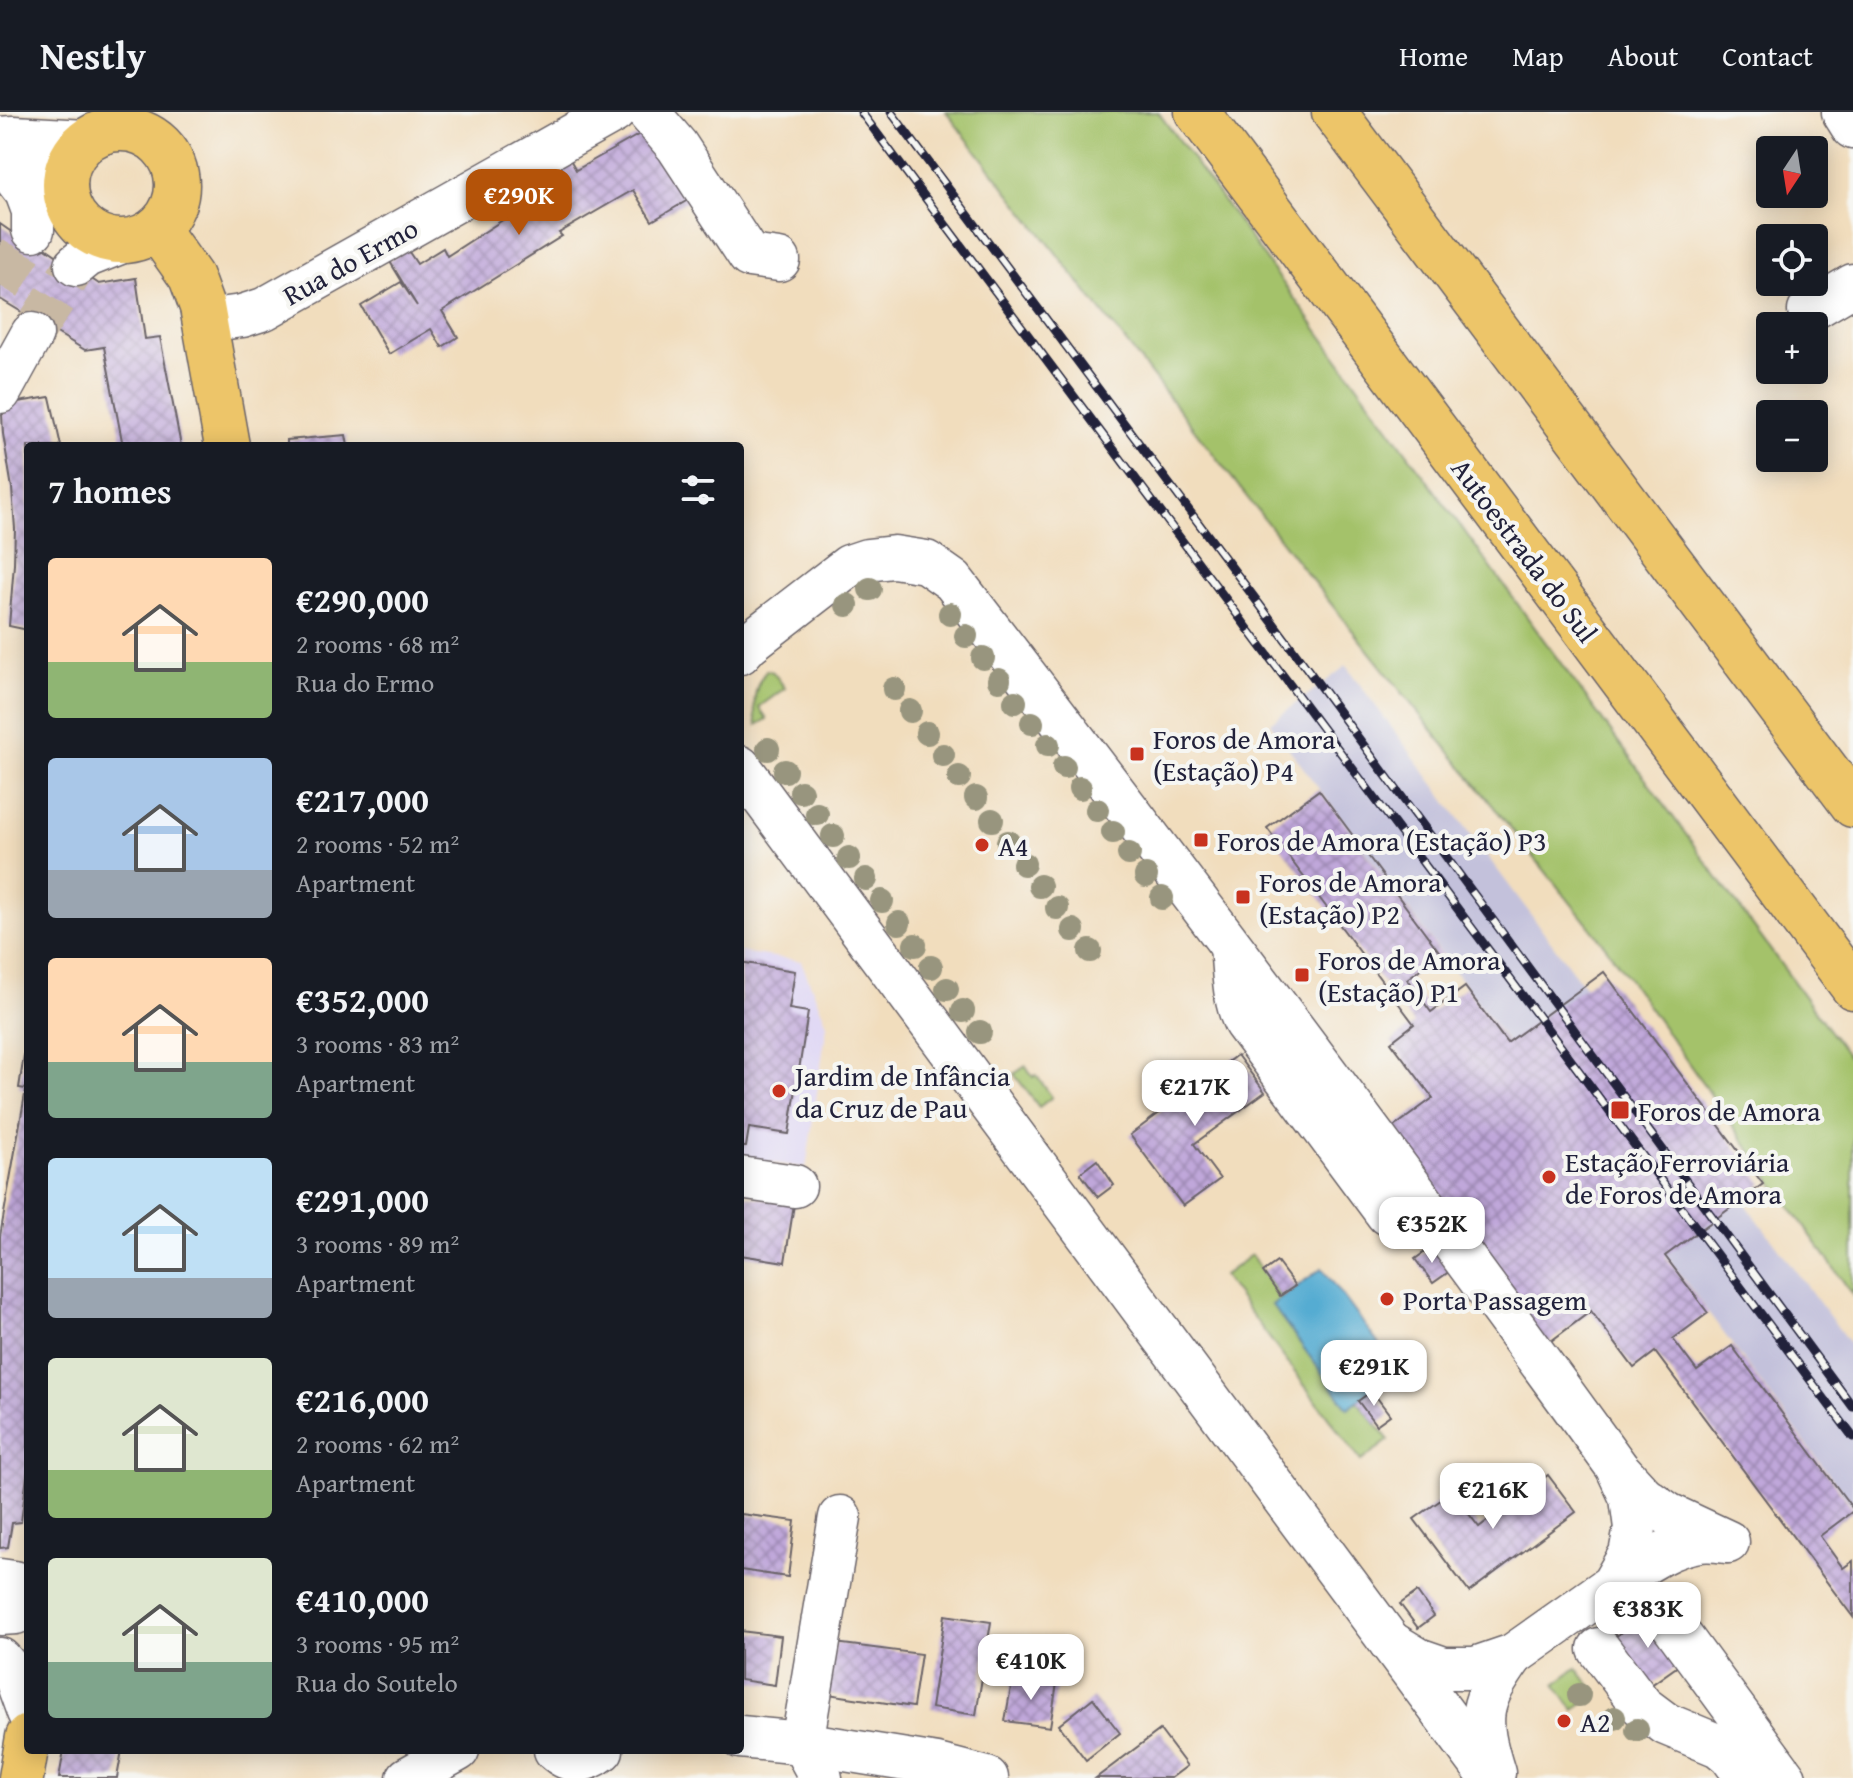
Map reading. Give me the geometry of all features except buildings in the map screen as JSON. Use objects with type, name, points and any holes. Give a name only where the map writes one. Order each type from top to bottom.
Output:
[{"type":"main road","name":"Autoestrada do Sul","points":[[1197,112],[1853,987]]},
{"type":"main road","points":[[1334,112],[1853,805]]},
{"type":"main road","points":[[156,124],[178,181],[176,200],[169,216],[139,236],[103,238],[86,230],[66,198],[65,179],[70,161],[86,141],[105,131],[121,128],[136,130],[156,124]]},
{"type":"main road","points":[[139,236],[191,277],[205,321],[226,442]]},
{"type":"main road","points":[[21,1778],[25,1754]]},
{"type":"street","name":"Rua do Ermo","points":[[205,321],[242,316],[264,309],[614,112]]},
{"type":"street","points":[[648,112],[677,146],[749,256],[779,260]]},
{"type":"street","points":[[1843,112],[1853,128]]},
{"type":"street","points":[[3,141],[86,141]]},
{"type":"street","points":[[3,141],[66,186]]},
{"type":"street","points":[[3,141],[33,211],[33,230]]},
{"type":"street","points":[[76,265],[87,256],[139,236]]},
{"type":"street","points":[[1809,311],[1853,285]]},
{"type":"street","points":[[0,392],[32,334]]},
{"type":"street","points":[[744,648],[849,566],[867,560],[894,557],[926,562],[953,581],[1450,1237],[1616,1466],[1643,1496],[1668,1514],[1728,1542],[1700,1541],[1676,1547],[1612,1585],[1513,1655],[1475,1668],[1444,1668],[1418,1659],[1390,1642]]},
{"type":"street","points":[[744,772],[1493,1778]]},
{"type":"street","points":[[1231,947],[1235,993],[1245,1023],[1387,1214]]},
{"type":"street","points":[[744,1179],[795,1186]]},
{"type":"street","points":[[1612,1585],[1630,1554],[1635,1528],[1631,1498],[1616,1466]]},
{"type":"street","points":[[812,1760],[840,1517]]},
{"type":"street","points":[[0,1580],[24,1585]]},
{"type":"street","points":[[1658,1605],[1785,1778]]},
{"type":"street","points":[[0,1614],[24,1609]]},
{"type":"street","points":[[1599,1649],[1642,1706],[1666,1724],[1719,1746],[1747,1778]]},
{"type":"street","points":[[1493,1778],[1482,1718],[1493,1684],[1513,1655]]},
{"type":"street","points":[[0,1659],[15,1676],[24,1701]]},
{"type":"street","points":[[1666,1724],[1719,1687]]},
{"type":"street","points":[[744,1738],[812,1760],[937,1765],[987,1778]]},
{"type":"street","points":[[408,1778],[450,1754]]},
{"type":"shaded area","points":[[1346,666],[1853,1348],[1853,1507],[1270,723]]},
{"type":"shaded area","name":"Jardim de Infância da Cruz de Pau","points":[[744,953],[801,961],[827,1024],[806,1168],[744,1159]]},
{"type":"green space","points":[[946,112],[1158,112],[1853,1063],[1853,1295],[1606,947],[1304,570]]},
{"type":"green space","points":[[767,670],[773,672],[785,688],[759,707],[767,719],[757,725],[755,696]]},
{"type":"green space","points":[[1026,1066],[1052,1097],[1039,1107],[1014,1074]]},
{"type":"green space","points":[[1251,1255],[1283,1297],[1272,1305],[1347,1407],[1359,1400],[1389,1440],[1361,1461],[1223,1276]]},
{"type":"green space","points":[[1577,1668],[1596,1693],[1574,1710],[1555,1684]]},
{"type":"water","points":[[1322,1268],[1398,1370],[1348,1408],[1272,1305]]},
{"type":"tunnel","points":[[0,286],[33,230]]},
{"type":"tunnel","points":[[32,334],[76,265]]},
{"type":"railway","points":[[861,112],[1853,1437]]},
{"type":"railway","points":[[891,112],[1853,1407]]},
{"type":"place","name":"Foros de Amora (Estação) P4","points":[[1137,754]]},
{"type":"place","name":"Foros de Amora (Estação) P3","points":[[1201,840]]},
{"type":"place","name":"A4","points":[[982,845]]},
{"type":"place","name":"Foros de Amora (Estação) P2","points":[[1243,897]]},
{"type":"place","name":"Foros de Amora (Estação) P1","points":[[1302,975]]},
{"type":"place","name":"Jardim de Infância da Cruz de Pau","points":[[779,1091]]},
{"type":"place","name":"Foros de Amora","points":[[1620,1110]]},
{"type":"place","name":"Estação Ferroviária de Foros de Amora","points":[[1549,1177]]},
{"type":"place","name":"Porta Passagem","points":[[1387,1299]]},
{"type":"place","name":"A2","points":[[1564,1721]]}]
